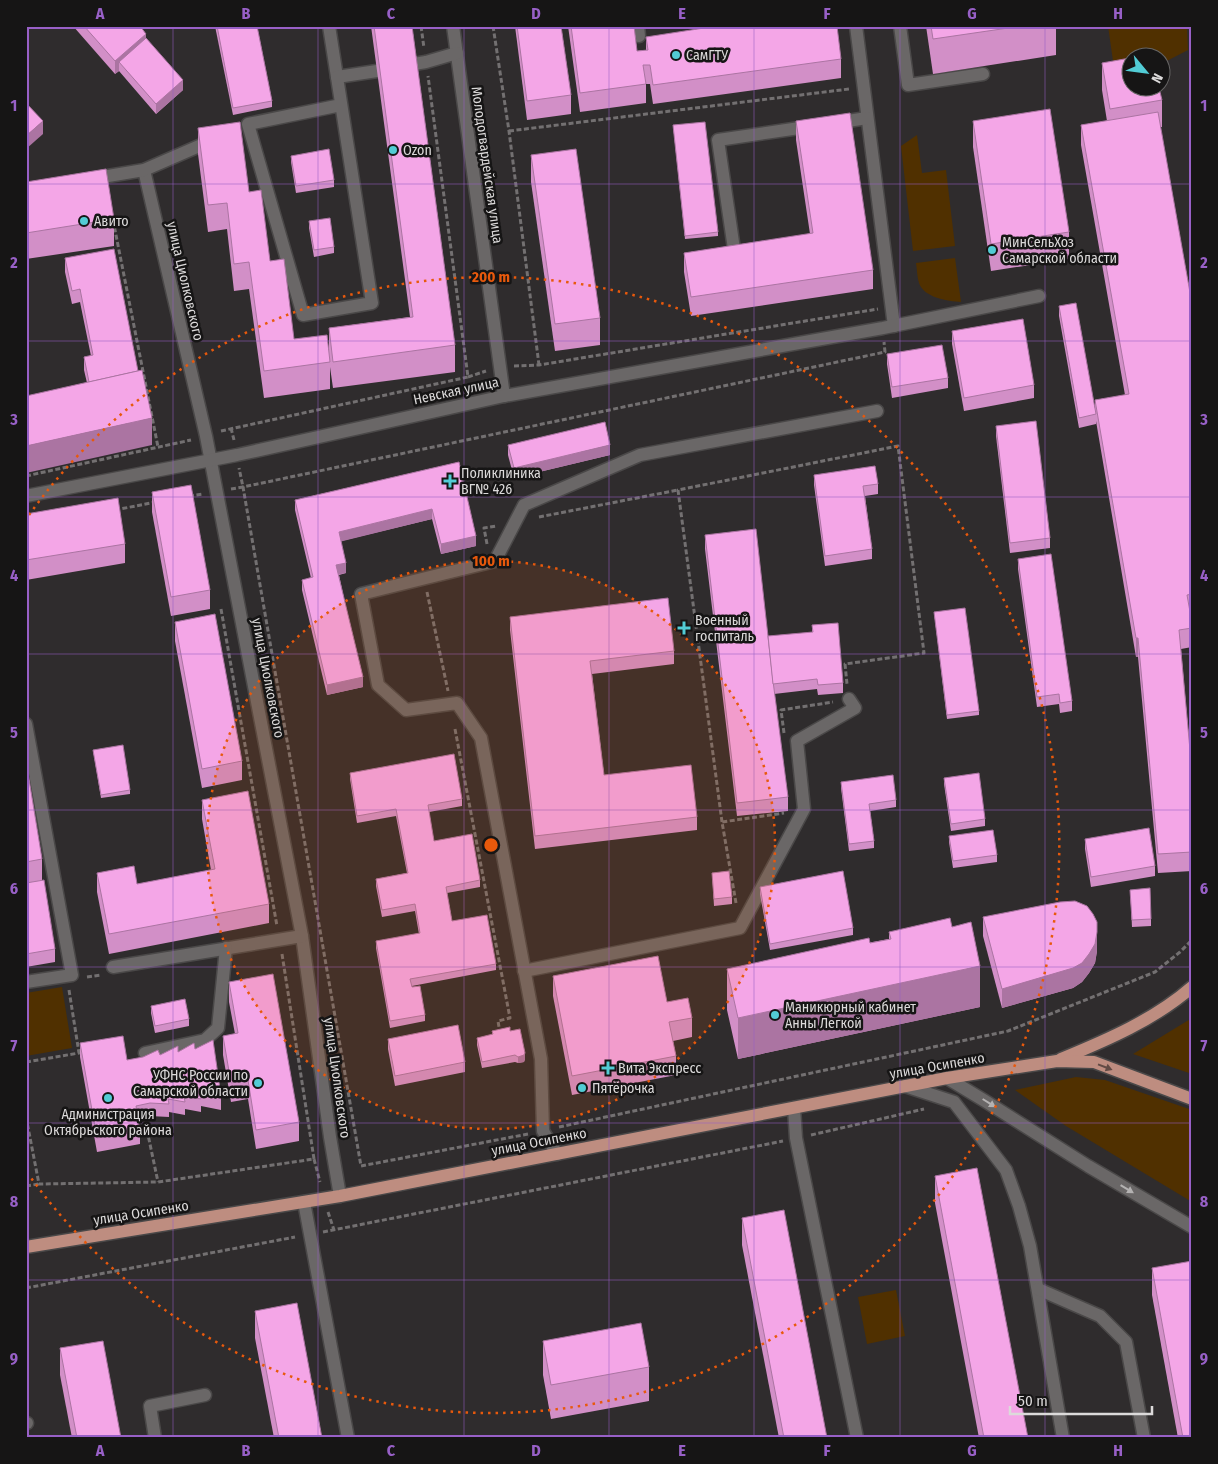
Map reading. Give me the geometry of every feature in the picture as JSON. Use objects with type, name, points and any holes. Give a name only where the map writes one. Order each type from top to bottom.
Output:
[{"type":"main road","name":"улица Осипенко","points":[[1057,1061],[1119,1034],[1155,1014],[1192,987]]},
{"type":"main road","name":"улица Осипенко","points":[[26,1247],[340,1196],[947,1078],[1057,1061],[1094,1062],[1192,1099]]},
{"type":"street","points":[[330,26],[372,303],[303,315],[244,126],[341,105]]},
{"type":"street","name":"Молодогвардейская улица","points":[[453,26],[504,396]]},
{"type":"street","points":[[856,26],[862,118],[888,327]]},
{"type":"street","points":[[900,26],[908,85],[983,74]]},
{"type":"street","points":[[420,63],[457,53]]},
{"type":"street","points":[[337,77],[377,71]]},
{"type":"street","points":[[734,249],[718,140],[862,118]]},
{"type":"street","points":[[76,181],[144,170],[222,136]]},
{"type":"street","name":"улица Циолковского","points":[[144,170],[206,436],[302,936],[340,1196]]},
{"type":"street","name":"Невская улица","points":[[26,496],[210,460],[504,396],[888,327],[1039,296]]},
{"type":"street","points":[[557,1154],[542,1131],[540,1059],[481,738],[456,703],[406,710],[378,685],[361,594],[495,561],[524,505],[640,455],[877,411]]},
{"type":"street","points":[[524,970],[740,928],[804,809],[797,741],[855,708],[849,699]]},
{"type":"street","points":[[26,724],[72,975],[26,982]]},
{"type":"street","points":[[113,967],[302,936]]},
{"type":"street","points":[[145,1053],[205,1040],[218,1028],[226,948]]},
{"type":"street","points":[[947,1078],[1088,1166],[1192,1227]]},
{"type":"street","points":[[905,1086],[954,1102],[1006,1170],[1019,1206],[1030,1246],[1063,1438]]},
{"type":"street","points":[[794,1108],[796,1138],[856,1438]]},
{"type":"street","points":[[304,1202],[348,1438]]},
{"type":"street","points":[[1038,1289],[1100,1316],[1126,1342],[1144,1438]]},
{"type":"street","points":[[155,1438],[150,1406],[205,1395]]},
{"type":"path","points":[[26,476],[206,436],[231,428],[468,377],[420,63],[421,26]]},
{"type":"path","points":[[182,498],[243,487],[885,352],[888,327],[880,308],[539,365],[510,131],[493,26]]},
{"type":"path","points":[[510,131],[852,88],[862,118]]},
{"type":"path","points":[[113,220],[158,447]]},
{"type":"path","points":[[488,552],[484,528],[898,446],[924,653],[845,664],[849,699],[781,710],[784,737]]},
{"type":"path","points":[[243,487],[361,1166],[542,1131],[1008,1031],[1155,972],[1192,940]]},
{"type":"path","points":[[678,490],[722,822],[740,928]]},
{"type":"path","points":[[201,494],[203,504]]},
{"type":"path","points":[[114,510],[162,501]]},
{"type":"path","points":[[424,578],[510,1018],[498,1021],[501,1036]]},
{"type":"path","points":[[220,601],[280,939],[318,1174]]},
{"type":"path","points":[[722,822],[784,813]]},
{"type":"path","points":[[26,1062],[79,1053],[66,976]]},
{"type":"path","points":[[26,1288],[796,1138],[926,1109]]},
{"type":"path","points":[[26,1117],[38,1184]]},
{"type":"path","points":[[147,1130],[158,1182]]},
{"type":"path","points":[[26,1186],[38,1184],[158,1182],[314,1158]]},
{"type":"shaded area","points":[[1108,26],[1187,26],[1188,50],[1170,59],[1170,48],[1120,48],[1120,81],[1116,82]]},
{"type":"shaded area","points":[[917,135],[922,173],[946,170],[955,246],[913,251],[901,146]]},
{"type":"shaded area","points":[[955,258],[961,302],[937,298],[926,292],[919,283],[916,263]]},
{"type":"shaded area","points":[[62,987],[72,1048],[26,1056],[26,993]]},
{"type":"shaded area","points":[[1192,1018],[1192,1074],[1133,1054]]},
{"type":"shaded area","points":[[1076,1077],[1105,1080],[1192,1110],[1192,1202],[1066,1126],[1015,1090]]},
{"type":"shaded area","points":[[896,1290],[905,1336],[867,1344],[858,1297]]},
{"type":"building","points":[[84,26],[140,26],[146,34],[115,61]]},
{"type":"building","points":[[217,26],[257,26],[272,101],[233,108]]},
{"type":"building","points":[[374,26],[412,26],[455,345],[333,362],[329,328],[413,317]]},
{"type":"building","points":[[517,26],[561,26],[571,95],[527,101]]},
{"type":"building","points":[[571,26],[634,26],[637,51],[648,50],[646,37],[717,26],[837,26],[841,59],[653,85],[650,65],[643,65],[646,84],[580,93]]},
{"type":"building","points":[[931,26],[1022,26],[933,39]]},
{"type":"building","points":[[146,38],[183,80],[156,104],[119,62]]},
{"type":"building","points":[[1120,60],[1120,98],[1162,98],[1162,100],[1110,109],[1102,63]]},
{"type":"building","points":[[26,103],[43,121],[26,136]]},
{"type":"building","points":[[1050,109],[1069,232],[991,244],[973,121]]},
{"type":"building","points":[[1158,112],[1192,304],[1192,594],[1187,595],[1192,628],[1179,630],[1192,772],[1192,852],[1158,854],[1138,638],[1136,638],[1095,400],[1129,394],[1081,125]]},
{"type":"building","points":[[850,113],[873,270],[691,297],[684,253],[813,233],[796,121]]},
{"type":"building","points":[[240,122],[249,192],[261,190],[270,261],[284,259],[294,339],[327,335],[330,362],[264,371],[249,262],[234,264],[227,203],[208,205],[198,128]]},
{"type":"building","points":[[705,122],[718,232],[685,236],[673,125]]},
{"type":"building","points":[[329,149],[334,180],[296,186],[291,156]]},
{"type":"building","points":[[576,149],[600,318],[555,324],[531,155]]},
{"type":"building","points":[[106,169],[114,219],[26,233],[26,182]]},
{"type":"building","points":[[330,218],[334,247],[314,250],[309,221]]},
{"type":"building","points":[[114,249],[138,371],[89,382],[84,357],[93,355],[80,289],[72,291],[65,258]]},
{"type":"building","points":[[1076,303],[1096,414],[1079,418],[1059,306]]},
{"type":"building","points":[[1023,319],[1034,385],[964,398],[952,331]]},
{"type":"building","points":[[942,345],[948,378],[892,387],[887,354]]},
{"type":"building","points":[[142,370],[152,418],[26,446],[26,396]]},
{"type":"building","points":[[1036,421],[1050,538],[1010,543],[996,426]]},
{"type":"building","points":[[605,422],[610,445],[514,468],[508,445]]},
{"type":"building","points":[[459,462],[476,536],[441,544],[432,509],[339,532],[346,563],[336,565],[363,677],[327,685],[302,580],[313,577],[295,500]]},
{"type":"building","points":[[875,466],[878,484],[863,486],[872,549],[825,556],[814,475]]},
{"type":"building","points":[[191,485],[210,590],[171,597],[152,492]]},
{"type":"building","points":[[118,498],[125,544],[26,560],[26,514]]},
{"type":"building","points":[[756,529],[788,797],[737,803],[705,535]]},
{"type":"building","points":[[1051,554],[1072,701],[1060,703],[1059,694],[1037,697],[1018,559]]},
{"type":"building","points":[[668,598],[674,651],[590,661],[604,775],[691,765],[697,817],[535,836],[510,617]]},
{"type":"building","points":[[965,608],[979,711],[947,715],[934,612]]},
{"type":"building","points":[[215,614],[242,761],[202,769],[175,622]]},
{"type":"building","points":[[838,623],[843,683],[818,685],[817,679],[773,684],[768,636],[813,632],[812,625]]},
{"type":"building","points":[[123,745],[130,790],[101,795],[93,750]]},
{"type":"building","points":[[454,754],[462,799],[428,805],[434,841],[472,834],[480,880],[446,887],[452,921],[487,915],[496,964],[410,979],[412,987],[420,986],[425,1015],[390,1021],[376,941],[420,933],[415,904],[382,910],[376,879],[408,873],[396,809],[357,816],[350,773]]},
{"type":"building","points":[[26,761],[42,859],[26,862]]},
{"type":"building","points":[[979,773],[985,819],[951,824],[944,778]]},
{"type":"building","points":[[893,775],[896,800],[869,804],[874,841],[849,844],[841,782]]},
{"type":"building","points":[[248,791],[269,904],[109,934],[97,873],[134,866],[137,884],[215,869],[202,800]]},
{"type":"building","points":[[1149,828],[1155,866],[1091,877],[1085,839]]},
{"type":"building","points":[[993,830],[997,855],[953,861],[949,836]]},
{"type":"building","points":[[729,871],[732,897],[714,899],[712,873]]},
{"type":"building","points":[[843,871],[853,928],[770,944],[760,887]]},
{"type":"building","points":[[44,880],[55,949],[26,954],[26,883]]},
{"type":"building","points":[[1150,888],[1151,919],[1132,920],[1130,890]]},
{"type":"building","points":[[1075,901],[1087,906],[1097,922],[1095,944],[1082,963],[1073,968],[1002,989],[983,917],[1060,902]]},
{"type":"building","points":[[950,918],[952,927],[971,922],[980,966],[738,1018],[727,969],[869,938],[870,943],[891,939],[889,932]]},
{"type":"building","points":[[658,956],[667,1002],[688,998],[692,1018],[669,1022],[676,1056],[572,1076],[553,976]]},
{"type":"building","name":"УФНС России по Самарской области","points":[[273,974],[299,1122],[256,1130],[248,1080],[231,1083],[223,1036],[238,1033],[229,982]]},
{"type":"building","points":[[185,999],[189,1019],[155,1026],[151,1006]]},
{"type":"building","points":[[458,1025],[465,1062],[395,1076],[388,1039]]},
{"type":"building","points":[[510,1027],[510,1031],[520,1029],[524,1055],[482,1062],[477,1038],[493,1034],[492,1031]]},
{"type":"building","points":[[123,1036],[127,1060],[143,1057],[158,1050],[160,1055],[178,1046],[178,1052],[194,1043],[195,1049],[213,1040],[221,1096],[200,1092],[201,1099],[184,1096],[185,1102],[168,1099],[169,1104],[150,1103],[136,1106],[140,1131],[97,1138],[80,1043]]},
{"type":"building","points":[[977,1168],[1028,1438],[984,1438],[935,1176]]},
{"type":"building","points":[[784,1210],[827,1438],[784,1438],[742,1218]]},
{"type":"building","points":[[1192,1261],[1192,1438],[1183,1438],[1152,1268]]},
{"type":"building","points":[[297,1303],[322,1438],[279,1438],[255,1311]]},
{"type":"building","points":[[641,1323],[649,1367],[551,1385],[543,1341]]},
{"type":"building","points":[[103,1341],[121,1438],[77,1438],[60,1348]]},
{"type":"place","name":"СамГТУ","points":[[676,55]]},
{"type":"place","name":"Ozon","points":[[393,150]]},
{"type":"place","name":"Авито","points":[[84,221]]},
{"type":"place","name":"МинСельХоз Самарской области","points":[[992,250]]},
{"type":"place","name":"Поликлиника ВГ№ 426","points":[[450,481]]},
{"type":"place","name":"Военный госпиталь","points":[[684,628]]},
{"type":"place","name":"Маникюрный кабинет Анны Легкой","points":[[775,1015]]},
{"type":"place","name":"Вита Экспресс","points":[[608,1068]]},
{"type":"place","name":"УФНС России по Самарской области","points":[[258,1083]]},
{"type":"place","name":"Пятёрочка","points":[[582,1088]]},
{"type":"place","name":"Администрация Октябрьского района","points":[[108,1098]]}]
